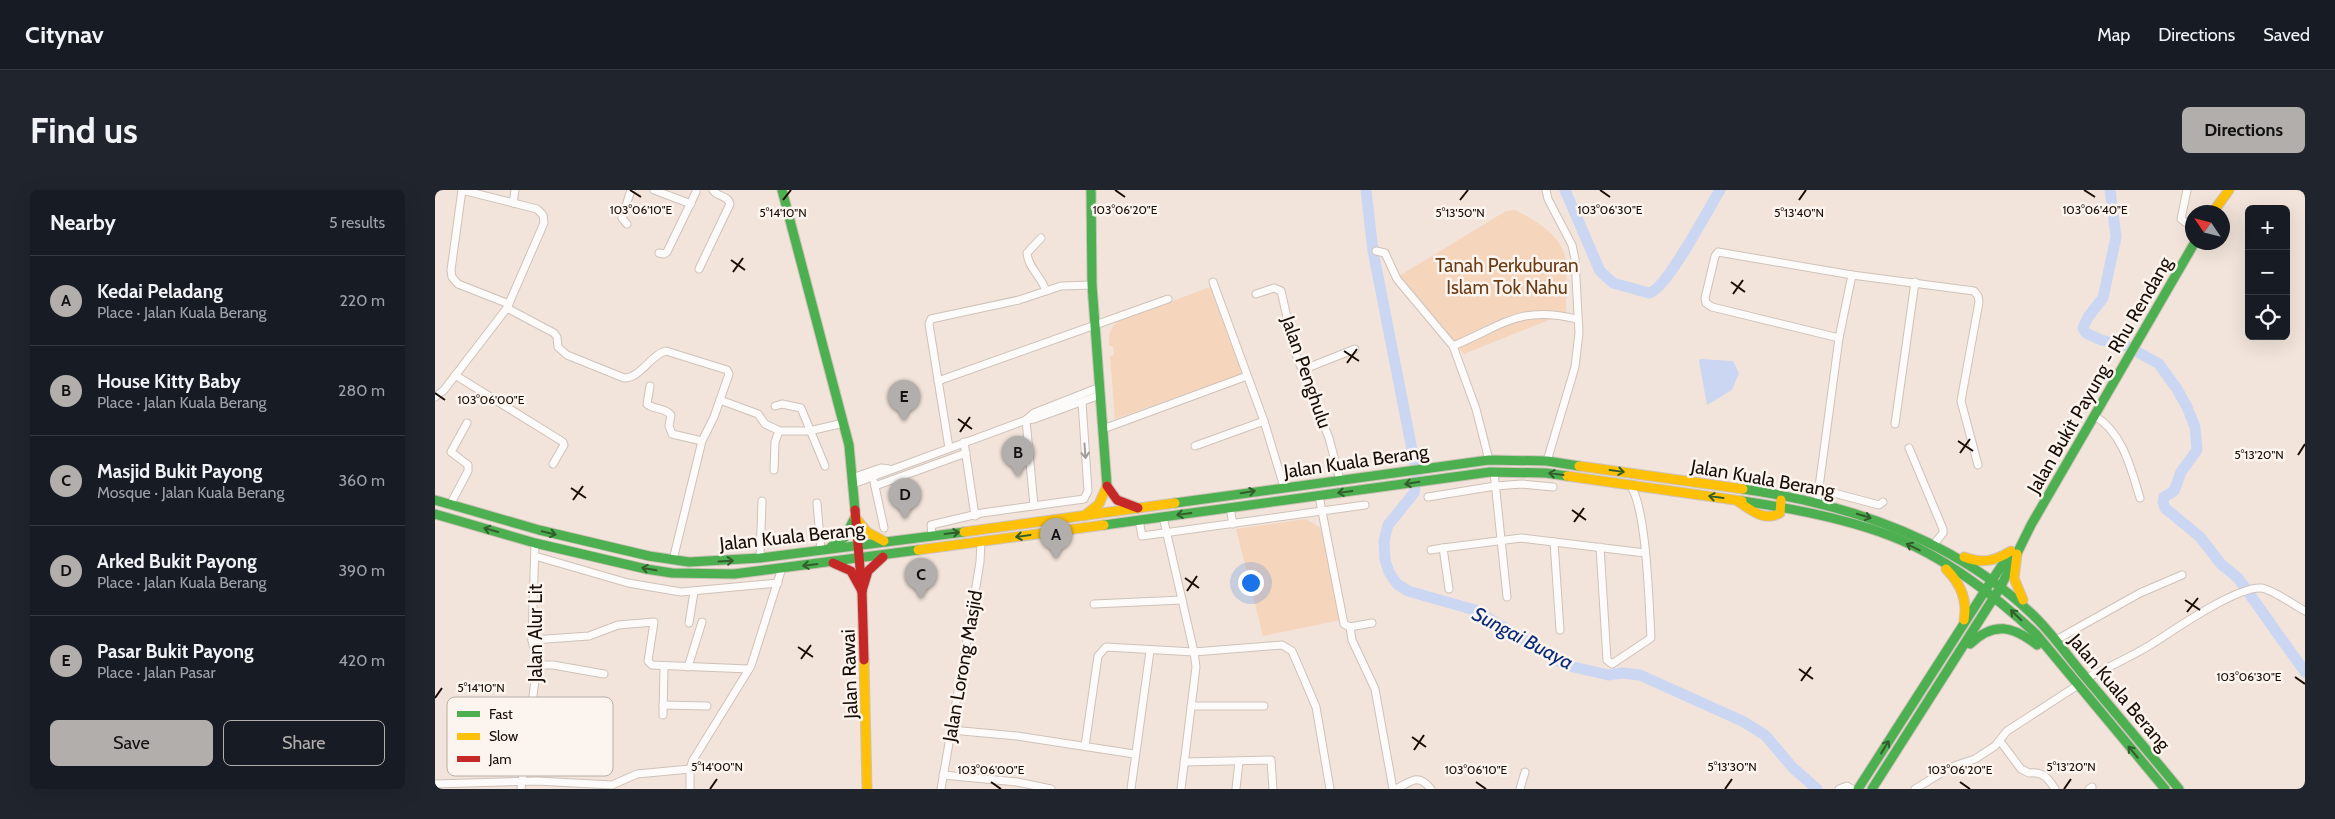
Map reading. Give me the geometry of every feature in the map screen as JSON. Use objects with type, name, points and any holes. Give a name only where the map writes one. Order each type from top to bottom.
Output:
[{"type":"main road","name":"Jalan Rawai","points":[[783,190],[811,303],[844,423],[853,481],[862,590],[867,789]]},
{"type":"main road","points":[[1079,518],[1100,504],[1107,486],[1092,286],[1091,190]]},
{"type":"main road","points":[[2218,205],[2229,190]]},
{"type":"main road","name":"Jalan Bukit Payung - Rhu Rendang","points":[[2014,552],[2190,250]]},
{"type":"main road","name":"Jalan Kuala Berang","points":[[435,500],[539,530],[649,556],[673,560],[718,562],[1079,518],[1284,487],[1489,460],[1547,461],[1774,493],[1835,507],[1901,529],[1934,544],[2001,586],[2035,616],[2179,789]]},
{"type":"main road","name":"Jalan Kuala Berang","points":[[435,514],[535,543],[646,569],[688,575],[734,574],[829,562],[1494,472],[1546,473],[1734,499],[1782,507],[1868,528],[1893,537],[1928,555],[1985,590],[2036,634],[2165,789]]},
{"type":"main road","points":[[1107,486],[1117,500],[1141,509]]},
{"type":"main road","points":[[1734,499],[1769,518],[1775,517],[1782,507],[1781,500],[1774,493]]},
{"type":"main road","points":[[855,517],[870,536],[886,542]]},
{"type":"main road","points":[[824,550],[845,537],[855,517]]},
{"type":"main road","points":[[1934,544],[1974,561],[1994,561],[2014,552]]},
{"type":"main road","points":[[1856,789],[1985,590],[2014,552]]},
{"type":"main road","points":[[1872,789],[1995,597],[2014,552]]},
{"type":"main road","points":[[2014,552],[2014,583],[2017,592],[2035,616]]},
{"type":"main road","points":[[862,590],[863,580],[869,568],[888,554]]},
{"type":"main road","points":[[1928,555],[1953,576],[1962,590],[1966,604],[1966,613],[1961,627]]},
{"type":"main road","points":[[829,562],[838,564],[851,571],[862,590]]},
{"type":"main road","points":[[1935,691],[1976,637],[1994,629],[2005,628],[2022,633],[2069,674]]},
{"type":"street","points":[[435,397],[441,393],[508,306],[544,218],[537,209],[462,190],[451,270],[452,277],[458,284],[508,306],[554,333],[557,337],[558,347],[565,353],[625,378],[631,378],[659,353],[666,351],[727,370],[729,374],[702,441],[673,560]]},
{"type":"street","points":[[513,203],[515,190]]},
{"type":"street","points":[[627,224],[622,218],[631,190]]},
{"type":"street","points":[[654,190],[691,204]]},
{"type":"street","points":[[699,269],[730,204],[727,198],[715,193],[713,190]]},
{"type":"street","points":[[1546,190],[1548,199],[1572,245],[1575,259],[1577,319],[1577,356],[1547,461]]},
{"type":"street","points":[[2185,222],[2181,219],[2187,190]]},
{"type":"street","points":[[659,253],[664,254],[667,252],[696,192]]},
{"type":"street","points":[[1041,238],[1027,253],[1028,261],[1043,281],[1046,291]]},
{"type":"street","points":[[1376,251],[1385,253],[1391,270],[1397,279],[1453,346],[1476,409],[1489,460]]},
{"type":"street","points":[[1839,338],[1711,307],[1706,303],[1705,298],[1715,256],[1718,252],[1852,275],[1974,291],[1978,296],[1979,302],[1961,401],[1978,465]]},
{"type":"street","points":[[1817,502],[1839,338],[1852,275]]},
{"type":"street","points":[[1213,282],[1263,420],[1284,487]]},
{"type":"street","points":[[1895,424],[1915,282]]},
{"type":"street","points":[[949,448],[929,324],[931,319],[1019,300],[1061,286],[1092,286]]},
{"type":"street","name":"Jalan Penghulu","points":[[1256,294],[1274,288],[1281,292],[1295,352],[1329,438],[1340,480]]},
{"type":"street","points":[[938,382],[1167,299]]},
{"type":"street","points":[[1453,346],[1507,320],[1528,314],[1559,314],[1577,319]]},
{"type":"street","points":[[1302,370],[1355,349]]},
{"type":"street","points":[[455,375],[563,442],[564,445],[553,464]]},
{"type":"street","points":[[1103,429],[1247,376]]},
{"type":"street","points":[[650,386],[647,404],[669,412],[671,417],[669,431],[672,434],[702,441]]},
{"type":"street","points":[[853,481],[873,476],[1026,420],[1082,402],[1100,391]]},
{"type":"street","points":[[1026,420],[1035,413],[1100,391]]},
{"type":"street","points":[[720,400],[758,414],[765,424],[779,431],[809,431],[844,423]]},
{"type":"street","points":[[932,536],[931,525],[1034,506],[1081,500],[1087,496],[1082,402]]},
{"type":"street","points":[[775,406],[782,404],[801,408],[825,466]]},
{"type":"street","points":[[2095,416],[2107,425],[2119,442],[2129,464],[2140,498]]},
{"type":"street","points":[[1026,420],[1034,506]]},
{"type":"street","points":[[1195,446],[1263,420]]},
{"type":"street","points":[[450,505],[468,471],[467,465],[451,452],[467,423]]},
{"type":"street","points":[[774,470],[775,442],[779,431]]},
{"type":"street","points":[[964,442],[975,516]]},
{"type":"street","points":[[1909,448],[1943,529],[1943,532],[1934,544]]},
{"type":"street","points":[[875,486],[966,454]]},
{"type":"street","points":[[853,481],[881,468],[889,469]]},
{"type":"street","points":[[1494,472],[1507,597]]},
{"type":"street","points":[[873,476],[885,528]]},
{"type":"street","points":[[1429,497],[1495,486],[1523,484],[1553,488]]},
{"type":"street","points":[[1600,547],[1607,660],[1612,664],[1651,638],[1645,553],[1636,498],[1629,485]]},
{"type":"street","points":[[1819,489],[1879,505],[1883,502]]},
{"type":"street","points":[[1835,507],[1838,494]]},
{"type":"street","points":[[1319,496],[1344,624],[1350,627],[1372,623]]},
{"type":"street","points":[[760,558],[762,501]]},
{"type":"street","points":[[817,502],[824,550]]},
{"type":"street","points":[[1139,520],[1142,536],[1365,505]]},
{"type":"street","points":[[1230,508],[1233,524]]},
{"type":"street","points":[[1163,517],[1196,667],[1181,789]]},
{"type":"street","points":[[1431,550],[1501,539],[1521,538],[1645,553]]},
{"type":"street","name":"Jalan Lorong Masjid","points":[[941,789],[979,572],[981,542]]},
{"type":"street","points":[[1554,542],[1560,630]]},
{"type":"street","name":"Jalan Alur Lit","points":[[534,697],[537,665],[532,640],[535,543]]},
{"type":"street","points":[[1443,548],[1449,589]]},
{"type":"street","points":[[570,566],[574,552]]},
{"type":"street","points":[[535,556],[628,583],[694,592],[778,584]]},
{"type":"street","points":[[690,789],[690,770],[699,749],[749,669],[782,568]]},
{"type":"street","points":[[2056,640],[2140,593],[2182,575]]},
{"type":"street","points":[[2087,678],[2151,644],[2179,625],[2240,594],[2253,590],[2265,589],[2305,611]]},
{"type":"street","points":[[689,623],[694,592]]},
{"type":"street","points":[[1094,604],[1182,600]]},
{"type":"street","points":[[532,640],[589,636],[618,625],[654,622],[648,661],[652,665],[664,667],[749,669]]},
{"type":"street","points":[[688,667],[702,622]]},
{"type":"street","points":[[1350,627],[1353,640],[1375,689],[1393,789]]},
{"type":"street","points":[[1085,746],[1099,652],[1109,647],[1194,652],[1282,645],[1290,649],[1317,707],[1331,789]]},
{"type":"street","points":[[1131,789],[1150,650]]},
{"type":"street","points":[[537,665],[553,665],[604,674]]},
{"type":"street","points":[[663,715],[664,667]]},
{"type":"street","points":[[1915,789],[1951,767],[1975,759],[2000,741],[2007,731],[2078,685]]},
{"type":"street","points":[[663,705],[707,706]]},
{"type":"street","points":[[1191,706],[1264,706]]},
{"type":"street","points":[[951,730],[1017,736],[1135,754]]},
{"type":"street","points":[[2000,741],[2021,769],[2029,773],[2037,772],[2046,776],[2055,789]]},
{"type":"street","points":[[1184,762],[1271,760],[1273,789]]},
{"type":"street","points":[[1236,789],[1239,761]]},
{"type":"street","points":[[435,784],[457,787],[521,785],[597,787],[616,784],[637,774],[690,770]]},
{"type":"street","points":[[1520,789],[1525,772]]},
{"type":"street","points":[[943,775],[1017,782],[1051,789]]},
{"type":"street","points":[[1397,789],[1415,780],[1422,780],[1431,789]]},
{"type":"street","points":[[1839,789],[1847,786],[1856,789]]},
{"type":"green space","name":"Tanah Perkuburan Islam Tok Nahu","points":[[1515,210],[1546,229],[1563,249],[1566,271],[1566,313],[1464,354],[1399,276],[1506,211]]},
{"type":"green space","points":[[1210,287],[1242,374],[1115,419],[1110,356],[1114,355],[1113,346],[1109,346],[1109,336],[1112,327],[1117,322]]},
{"type":"green space","points":[[1306,519],[1322,529],[1341,620],[1263,636],[1236,529]]},
{"type":"water","points":[[1701,359],[1733,361],[1739,373],[1732,390],[1707,405],[1699,361]]},
{"type":"waterway","name":"Sungai Buaya","points":[[1366,190],[1373,251],[1417,475],[1414,493],[1388,525],[1384,541],[1385,560],[1389,572],[1397,584],[1408,591],[1475,610],[1565,665],[1608,675],[1622,673],[1640,675],[1742,721],[1765,735],[1793,768],[1817,789]]},
{"type":"waterway","points":[[1565,190],[1600,271],[1613,283],[1649,293],[1666,278],[1676,264],[1720,190]]},
{"type":"waterway","points":[[2110,190],[2116,237],[2103,298],[2088,317],[2083,328],[2086,333],[2101,340],[2127,346],[2159,364],[2177,389],[2195,427],[2197,450],[2181,472],[2174,491],[2164,497],[2165,508],[2200,537],[2221,564],[2238,578],[2305,672]]},
{"type":"traffic: fast","points":[[782,190],[849,445],[855,510]]},
{"type":"traffic: fast","points":[[1091,190],[1092,285],[1107,486]]},
{"type":"traffic: fast","points":[[2001,586],[2031,525],[2190,250]]},
{"type":"traffic: fast","points":[[1175,503],[1489,460],[1547,461],[1579,466]]},
{"type":"traffic: fast","points":[[1104,525],[1490,472],[1546,473],[1567,476]]},
{"type":"traffic: fast","points":[[1743,489],[1822,504],[1861,516],[1935,546],[1970,566],[2002,589],[2040,622],[2179,789]]},
{"type":"traffic: fast","points":[[435,500],[539,530],[649,556],[689,562],[760,558],[964,532]]},
{"type":"traffic: fast","points":[[1742,501],[1817,514],[1891,536],[1930,554],[1968,578],[2004,605],[2036,634],[2165,789]]},
{"type":"traffic: fast","points":[[435,514],[535,543],[646,569],[672,573],[734,574],[918,550]]},
{"type":"traffic: fast","points":[[831,547],[845,537],[855,517]]},
{"type":"traffic: fast","points":[[1992,580],[2011,552]]},
{"type":"traffic: fast","points":[[1858,789],[1990,583]]},
{"type":"traffic: fast","points":[[1872,789],[1998,591]]},
{"type":"traffic: fast","points":[[1970,644],[1987,632],[1995,629],[2004,629],[2012,630],[2037,645]]},
{"type":"traffic: slow","points":[[2218,205],[2229,190]]},
{"type":"traffic: slow","points":[[1579,466],[1743,489]]},
{"type":"traffic: slow","points":[[1567,476],[1742,501]]},
{"type":"traffic: slow","points":[[1084,516],[1099,504],[1107,486]]},
{"type":"traffic: slow","points":[[1739,502],[1759,514],[1769,516],[1780,513],[1781,500]]},
{"type":"traffic: slow","points":[[964,532],[1175,503]]},
{"type":"traffic: slow","points":[[855,517],[867,532],[884,541]]},
{"type":"traffic: slow","points":[[918,550],[1104,525]]},
{"type":"traffic: slow","points":[[1964,557],[1983,561],[1999,557],[2011,551]]},
{"type":"traffic: slow","points":[[2017,554],[2014,578],[2023,600]]},
{"type":"traffic: slow","points":[[1946,569],[1962,592],[1965,606],[1964,620]]},
{"type":"traffic: slow","points":[[864,660],[867,789]]},
{"type":"traffic: jam","points":[[1107,486],[1117,500],[1138,508]]},
{"type":"traffic: jam","points":[[855,510],[862,591],[864,660]]},
{"type":"traffic: jam","points":[[862,591],[868,571],[883,557]]},
{"type":"traffic: jam","points":[[833,563],[851,571],[862,591]]},
{"type":"place","name":"Pasar Bukit Payong","points":[[904,421]]},
{"type":"place","name":"House Kitty Baby","points":[[1018,477]]},
{"type":"place","name":"Arked Bukit Payong","points":[[905,519]]},
{"type":"place","name":"Kedai Peladang","points":[[1056,559]]},
{"type":"place","name":"Masjid Bukit Payong","points":[[921,599]]}]
